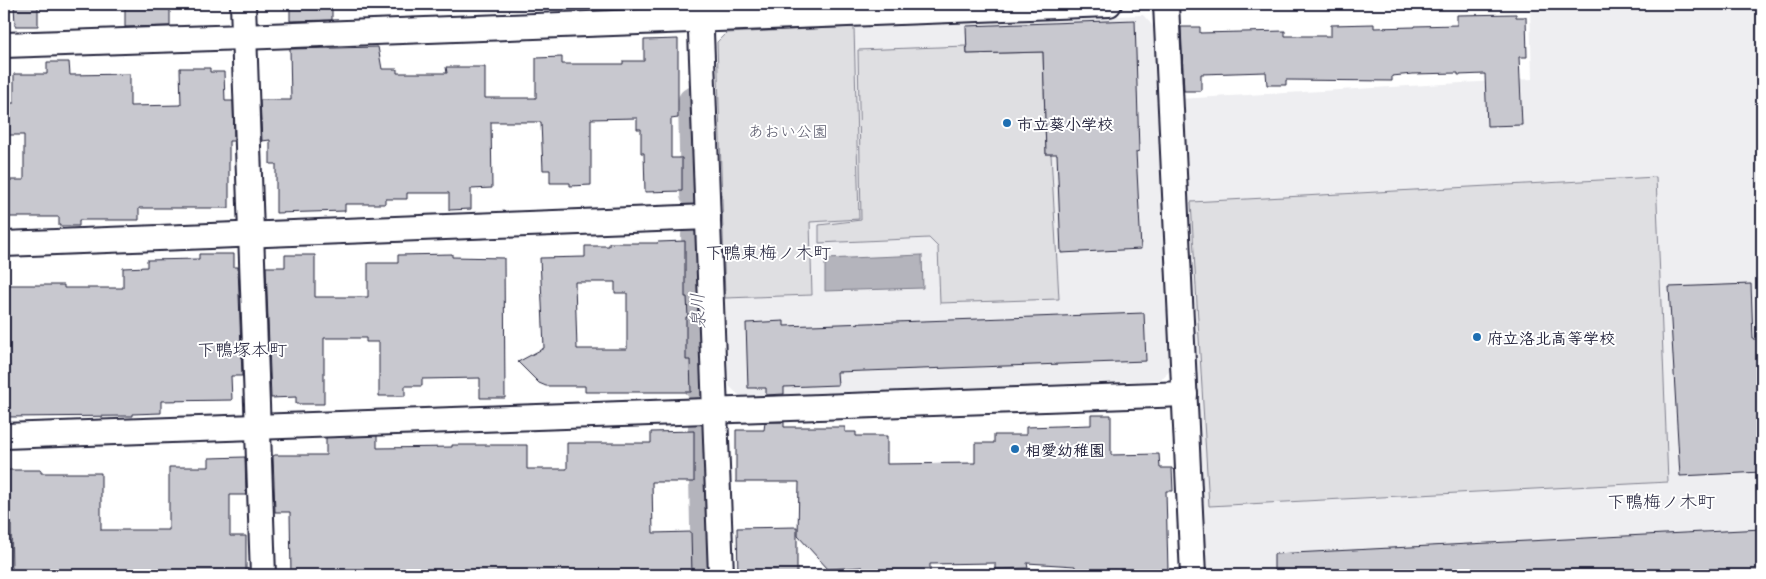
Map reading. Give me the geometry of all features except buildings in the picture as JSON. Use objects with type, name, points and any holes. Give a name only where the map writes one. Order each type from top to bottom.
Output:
[{"type":"street","points":[[243,4],[263,575]]},
{"type":"street","points":[[4,44],[244,38],[700,12],[1108,4]]},
{"type":"street","points":[[1166,4],[1193,575]]},
{"type":"street","points":[[700,12],[721,575]]},
{"type":"street","points":[[4,244],[708,217]]},
{"type":"street","points":[[4,436],[257,425],[1185,394]]},
{"type":"shaded area","name":"府立洛北高等学校","points":[[1762,4],[1762,575],[1204,575],[1178,99],[1532,79],[1530,5]]},
{"type":"shaded area","name":"市立葵小学校","points":[[1143,15],[1153,26],[1170,371],[1160,380],[741,397],[729,386],[725,298],[812,295],[810,222],[859,218],[854,27]]},
{"type":"shaded area","points":[[922,255],[923,288],[825,291],[825,259]]},
{"type":"green space","name":"あおい公園","points":[[854,27],[859,219],[810,222],[812,295],[725,298],[717,42],[726,33]]},
{"type":"green space","points":[[966,46],[967,54],[1043,52],[1046,154],[1051,154],[1059,299],[940,303],[938,247],[929,238],[819,243],[819,225],[861,220],[858,50]]},
{"type":"green space","points":[[1656,177],[1668,482],[1209,506],[1191,202]]},
{"type":"waterway","name":"泉川","points":[[692,101],[694,195]]},
{"type":"waterway","name":"泉川","points":[[695,235],[699,388]]},
{"type":"waterway","name":"泉川","points":[[702,427],[705,575]]},
{"type":"place","name":"市立葵小学校","points":[[1007,123]]},
{"type":"place","name":"府立洛北高等学校","points":[[1477,337]]},
{"type":"place","name":"相愛幼稚園","points":[[1015,449]]},
{"type":"district","name":"下鴨東梅ノ木町","points":[[768,252]]},
{"type":"district","name":"下鴨塚本町","points":[[242,349]]},
{"type":"district","name":"下鴨梅ノ木町","points":[[1661,501]]}]
